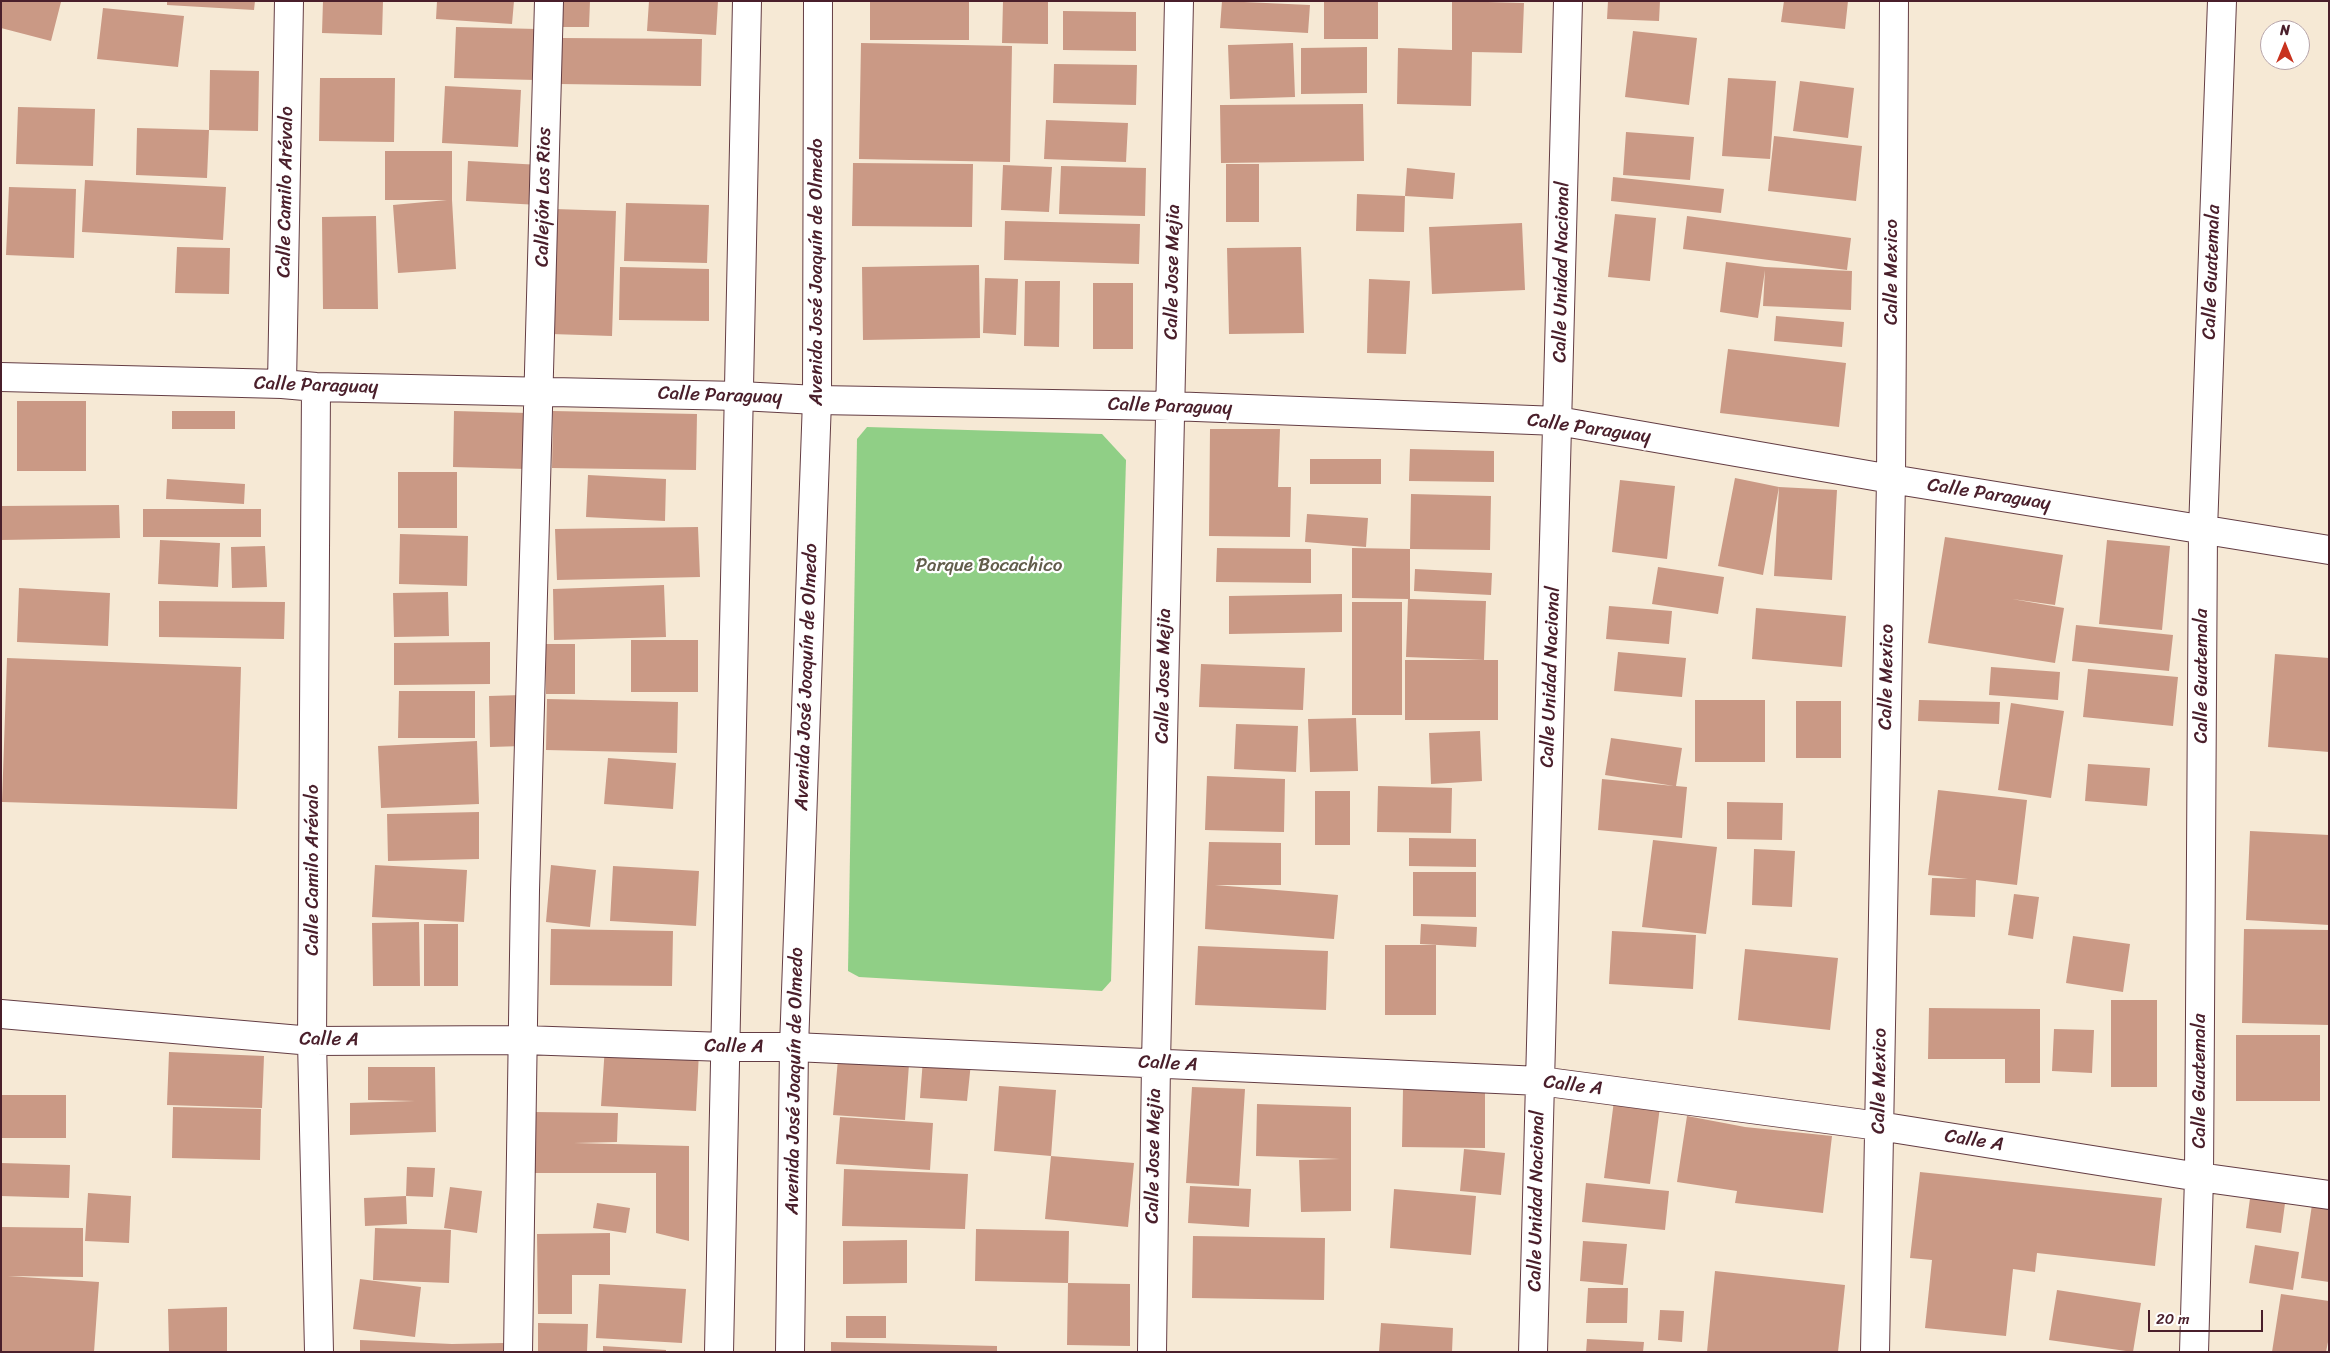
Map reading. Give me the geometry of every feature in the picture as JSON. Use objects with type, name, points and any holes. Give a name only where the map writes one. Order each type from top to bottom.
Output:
[{"type":"street","name":"Calle Camilo Arévalo","points":[[282,384],[289,1]]},
{"type":"street","name":"Callejón Los Rios","points":[[518,1352],[525,890],[540,392],[549,1]]},
{"type":"street","points":[[719,1352],[747,1]]},
{"type":"street","name":"Avenida José Joaquín de Olmedo","points":[[790,1352],[794,1047],[817,400],[818,1]]},
{"type":"street","name":"Calle Jose Mejia","points":[[1152,1352],[1156,1063],[1179,1]]},
{"type":"street","name":"Calle Unidad Nacional","points":[[1533,1352],[1568,1]]},
{"type":"street","name":"Calle Mexico","points":[[1875,1352],[1891,479],[1894,1]]},
{"type":"street","name":"Calle Guatemala","points":[[2194,1352],[2199,1177],[2203,530],[2222,1]]},
{"type":"street","name":"Calle Paraguay","points":[[1,377],[282,384],[316,387],[740,396],[817,400],[1170,406],[1558,421],[1891,479],[2329,550]]},
{"type":"street","name":"Calle Camilo Arévalo","points":[[316,387],[312,1041],[319,1352]]},
{"type":"street","name":"Calle A","points":[[1,1014],[312,1041],[523,1040],[725,1047],[794,1047],[1540,1081],[1879,1126],[2199,1177],[2329,1195]]},
{"type":"green space","name":"Parque Bocachico","points":[[867,427],[1102,434],[1126,460],[1111,981],[1102,991],[859,977],[848,971],[857,439]]},
{"type":"building","points":[[1,1],[61,2],[51,41],[1,28]]},
{"type":"building","points":[[167,1],[255,1],[254,10],[167,5]]},
{"type":"building","points":[[323,1],[383,1],[382,35],[322,33]]},
{"type":"building","points":[[437,1],[514,1],[512,24],[436,19]]},
{"type":"building","points":[[563,1],[590,1],[589,27],[562,27]]},
{"type":"building","points":[[649,1],[718,1],[716,35],[647,31]]},
{"type":"building","points":[[870,1],[969,1],[969,40],[870,40]]},
{"type":"building","points":[[1003,1],[1048,1],[1048,44],[1002,43]]},
{"type":"building","points":[[1222,1],[1310,5],[1308,33],[1220,28]]},
{"type":"building","points":[[1324,1],[1378,1],[1378,39],[1324,39]]},
{"type":"building","points":[[1452,1],[1524,3],[1522,53],[1472,52],[1471,106],[1397,104],[1398,48],[1452,50]]},
{"type":"building","points":[[1608,1],[1660,1],[1659,21],[1607,19]]},
{"type":"building","points":[[1784,1],[1848,1],[1845,29],[1781,22]]},
{"type":"building","points":[[103,8],[184,16],[178,67],[97,59]]},
{"type":"building","points":[[1063,11],[1136,12],[1136,51],[1063,50]]},
{"type":"building","points":[[456,27],[537,29],[536,80],[454,78]]},
{"type":"building","points":[[1633,31],[1697,38],[1689,105],[1625,97]]},
{"type":"building","points":[[561,38],[702,39],[701,86],[560,84]]},
{"type":"building","points":[[861,43],[1012,46],[1010,162],[859,159]]},
{"type":"building","points":[[1293,43],[1295,97],[1230,99],[1228,45]]},
{"type":"building","points":[[1367,47],[1367,93],[1301,94],[1301,48]]},
{"type":"building","points":[[1054,64],[1137,65],[1136,105],[1053,103]]},
{"type":"building","points":[[210,70],[259,71],[258,131],[209,130]]},
{"type":"building","points":[[320,78],[395,78],[394,142],[319,141]]},
{"type":"building","points":[[1728,78],[1776,81],[1770,159],[1722,156]]},
{"type":"building","points":[[1800,81],[1854,88],[1848,138],[1793,131]]},
{"type":"building","points":[[445,86],[521,90],[518,147],[442,143]]},
{"type":"building","points":[[1363,104],[1364,161],[1221,163],[1220,105]]},
{"type":"building","points":[[18,107],[95,109],[93,166],[16,164]]},
{"type":"building","points":[[1046,120],[1128,123],[1126,162],[1044,159]]},
{"type":"building","points":[[137,128],[209,130],[207,178],[136,175]]},
{"type":"building","points":[[1626,132],[1694,137],[1690,180],[1623,175]]},
{"type":"building","points":[[1774,136],[1862,146],[1856,201],[1768,191]]},
{"type":"building","points":[[385,151],[452,151],[452,200],[456,269],[398,273],[393,205],[447,200],[385,200]]},
{"type":"building","points":[[468,161],[541,165],[539,205],[466,201]]},
{"type":"building","points":[[853,163],[973,164],[972,227],[852,226]]},
{"type":"building","points":[[1226,164],[1259,164],[1259,222],[1226,222]]},
{"type":"building","points":[[1003,165],[1052,167],[1049,212],[1001,210]]},
{"type":"building","points":[[1061,166],[1146,168],[1145,216],[1059,214]]},
{"type":"building","points":[[1407,168],[1455,173],[1453,199],[1405,196]]},
{"type":"building","points":[[1613,177],[1724,189],[1721,213],[1611,201]]},
{"type":"building","points":[[85,180],[226,187],[223,240],[82,232]]},
{"type":"building","points":[[9,187],[76,189],[74,258],[6,255]]},
{"type":"building","points":[[1357,194],[1405,196],[1404,232],[1356,231]]},
{"type":"building","points":[[626,203],[709,205],[707,263],[624,261]]},
{"type":"building","points":[[555,209],[616,211],[612,336],[551,334]]},
{"type":"building","points":[[1615,214],[1656,218],[1650,281],[1608,277]]},
{"type":"building","points":[[376,216],[378,309],[323,309],[322,217]]},
{"type":"building","points":[[1687,216],[1851,238],[1847,270],[1683,249]]},
{"type":"building","points":[[1005,221],[1140,224],[1139,264],[1004,260]]},
{"type":"building","points":[[1522,223],[1525,290],[1432,294],[1429,227]]},
{"type":"building","points":[[177,247],[230,248],[229,294],[175,293]]},
{"type":"building","points":[[1301,247],[1304,333],[1229,334],[1227,248]]},
{"type":"building","points":[[1726,262],[1765,267],[1852,271],[1851,310],[1763,306],[1765,270],[1758,318],[1720,312]]},
{"type":"building","points":[[979,265],[980,338],[863,340],[862,267]]},
{"type":"building","points":[[620,267],[709,269],[709,321],[619,320]]},
{"type":"building","points":[[985,278],[1018,279],[1016,335],[983,333]]},
{"type":"building","points":[[1369,279],[1410,281],[1406,354],[1367,353]]},
{"type":"building","points":[[1025,281],[1060,281],[1059,347],[1024,346]]},
{"type":"building","points":[[1093,283],[1133,283],[1133,349],[1093,349]]},
{"type":"building","points":[[1776,316],[1844,322],[1842,347],[1774,341]]},
{"type":"building","points":[[1728,349],[1846,363],[1839,427],[1720,413]]},
{"type":"building","points":[[17,401],[86,401],[86,471],[17,471]]},
{"type":"building","points":[[172,411],[235,411],[235,429],[172,429]]},
{"type":"building","points":[[454,411],[528,413],[527,469],[453,467]]},
{"type":"building","points":[[553,411],[697,414],[696,470],[552,468]]},
{"type":"building","points":[[1210,429],[1280,429],[1278,487],[1291,487],[1290,537],[1209,536]]},
{"type":"building","points":[[1410,449],[1494,451],[1494,482],[1409,481]]},
{"type":"building","points":[[1310,459],[1381,459],[1381,484],[1310,484]]},
{"type":"building","points":[[398,472],[457,472],[457,528],[398,528]]},
{"type":"building","points":[[588,475],[666,479],[665,521],[586,517]]},
{"type":"building","points":[[1735,478],[1779,487],[1763,575],[1718,566]]},
{"type":"building","points":[[167,479],[245,484],[244,504],[166,499]]},
{"type":"building","points":[[1620,480],[1675,486],[1667,559],[1612,552]]},
{"type":"building","points":[[1779,487],[1837,490],[1832,580],[1774,576]]},
{"type":"building","points":[[1411,494],[1491,496],[1490,550],[1410,549]]},
{"type":"building","points":[[119,505],[120,538],[1,540],[1,506]]},
{"type":"building","points":[[143,509],[261,509],[261,537],[143,537]]},
{"type":"building","points":[[1307,514],[1368,518],[1366,547],[1305,542]]},
{"type":"building","points":[[698,527],[700,577],[557,580],[555,529]]},
{"type":"building","points":[[400,534],[468,536],[467,586],[399,584]]},
{"type":"building","points":[[1945,537],[2063,555],[2055,605],[2012,599],[2064,608],[2055,663],[1928,643]]},
{"type":"building","points":[[160,540],[220,543],[218,587],[158,584]]},
{"type":"building","points":[[2107,540],[2170,546],[2162,630],[2099,624]]},
{"type":"building","points":[[265,546],[267,587],[232,588],[231,547]]},
{"type":"building","points":[[1217,548],[1311,549],[1311,583],[1216,582]]},
{"type":"building","points":[[1352,548],[1410,549],[1410,599],[1486,601],[1484,660],[1406,657],[1408,599],[1352,598]]},
{"type":"building","points":[[1658,567],[1724,577],[1718,614],[1652,604]]},
{"type":"building","points":[[1415,569],[1492,573],[1491,595],[1414,591]]},
{"type":"building","points":[[664,585],[666,637],[554,640],[553,589]]},
{"type":"building","points":[[19,588],[110,593],[108,646],[17,642]]},
{"type":"building","points":[[448,592],[449,636],[394,637],[393,593]]},
{"type":"building","points":[[1342,594],[1342,632],[1229,634],[1229,596]]},
{"type":"building","points":[[159,601],[285,602],[284,639],[159,637]]},
{"type":"building","points":[[1352,602],[1402,602],[1402,715],[1352,715]]},
{"type":"building","points":[[1609,606],[1672,611],[1669,644],[1606,639]]},
{"type":"building","points":[[1756,608],[1846,616],[1842,667],[1752,659]]},
{"type":"building","points":[[2076,625],[2173,635],[2169,671],[2072,661]]},
{"type":"building","points":[[631,640],[698,640],[698,692],[631,692]]},
{"type":"building","points":[[490,642],[490,684],[394,685],[394,643]]},
{"type":"building","points":[[546,644],[575,644],[575,694],[546,694]]},
{"type":"building","points":[[1618,652],[1686,658],[1682,697],[1614,691]]},
{"type":"building","points":[[2275,654],[2329,658],[2329,752],[2268,747]]},
{"type":"building","points":[[7,658],[241,667],[237,809],[2,802]]},
{"type":"building","points":[[1405,660],[1498,660],[1498,720],[1405,720]]},
{"type":"building","points":[[1201,664],[1305,668],[1303,710],[1199,707]]},
{"type":"building","points":[[1991,667],[2060,672],[2058,700],[1989,695]]},
{"type":"building","points":[[2088,669],[2178,677],[2173,726],[2083,717]]},
{"type":"building","points":[[399,691],[475,691],[475,738],[398,738]]},
{"type":"building","points":[[522,695],[523,746],[490,747],[489,696]]},
{"type":"building","points":[[547,699],[678,702],[677,753],[546,750]]},
{"type":"building","points":[[1695,700],[1765,700],[1765,762],[1695,762]]},
{"type":"building","points":[[1919,700],[2000,702],[1999,724],[1918,721]]},
{"type":"building","points":[[1796,701],[1841,701],[1841,758],[1796,758]]},
{"type":"building","points":[[2011,703],[2064,711],[2051,798],[1998,790]]},
{"type":"building","points":[[1356,718],[1358,771],[1310,772],[1308,719]]},
{"type":"building","points":[[1236,724],[1298,726],[1296,772],[1234,769]]},
{"type":"building","points":[[1480,731],[1482,781],[1431,784],[1429,733]]},
{"type":"building","points":[[1611,738],[1682,748],[1676,786],[1687,787],[1682,838],[1598,830],[1602,779],[1674,786],[1605,775]]},
{"type":"building","points":[[477,741],[479,804],[381,808],[378,746]]},
{"type":"building","points":[[608,758],[676,763],[673,809],[604,804]]},
{"type":"building","points":[[2088,764],[2150,768],[2147,806],[2085,801]]},
{"type":"building","points":[[1207,776],[1285,779],[1284,832],[1205,830]]},
{"type":"building","points":[[1378,786],[1452,788],[1451,833],[1377,832]]},
{"type":"building","points":[[1938,790],[2027,800],[2017,885],[1976,880],[1975,917],[1930,915],[1932,878],[1968,879],[1928,875]]},
{"type":"building","points":[[1315,791],[1350,791],[1350,845],[1315,845]]},
{"type":"building","points":[[1727,802],[1783,803],[1782,840],[1727,839]]},
{"type":"building","points":[[479,812],[479,859],[388,861],[387,814]]},
{"type":"building","points":[[2250,831],[2329,835],[2329,925],[2246,920]]},
{"type":"building","points":[[1409,838],[1476,839],[1476,867],[1409,866]]},
{"type":"building","points":[[1653,840],[1717,847],[1706,934],[1642,927]]},
{"type":"building","points":[[1209,842],[1281,843],[1281,885],[1215,885],[1338,895],[1334,939],[1205,929]]},
{"type":"building","points":[[1754,849],[1795,851],[1792,907],[1752,905]]},
{"type":"building","points":[[375,865],[467,870],[464,922],[372,917]]},
{"type":"building","points":[[551,865],[596,870],[590,927],[546,922]]},
{"type":"building","points":[[613,866],[699,871],[696,926],[610,921]]},
{"type":"building","points":[[1413,872],[1476,872],[1476,917],[1413,916]]},
{"type":"building","points":[[2014,894],[2039,897],[2033,939],[2008,935]]},
{"type":"building","points":[[419,922],[420,986],[373,986],[372,923]]},
{"type":"building","points":[[424,924],[458,924],[458,986],[424,986]]},
{"type":"building","points":[[1421,924],[1477,927],[1476,947],[1420,944]]},
{"type":"building","points":[[551,929],[673,931],[672,986],[550,985]]},
{"type":"building","points":[[2244,929],[2329,930],[2329,1025],[2242,1023]]},
{"type":"building","points":[[1612,931],[1696,935],[1693,989],[1609,984]]},
{"type":"building","points":[[2073,936],[2130,944],[2123,992],[2066,983]]},
{"type":"building","points":[[1385,945],[1436,945],[1436,1015],[1385,1015]]},
{"type":"building","points":[[1198,946],[1328,951],[1326,1010],[1195,1005]]},
{"type":"building","points":[[1745,949],[1838,958],[1830,1030],[1738,1020]]},
{"type":"building","points":[[2111,1000],[2157,1000],[2157,1087],[2111,1087]]},
{"type":"building","points":[[1929,1008],[2040,1009],[2040,1083],[2005,1083],[2005,1059],[1928,1059]]},
{"type":"building","points":[[2054,1029],[2094,1030],[2092,1073],[2052,1071]]},
{"type":"building","points":[[2236,1035],[2320,1035],[2320,1101],[2236,1101]]},
{"type":"building","points":[[605,1046],[699,1052],[696,1111],[601,1106]]},
{"type":"building","points":[[169,1052],[264,1056],[262,1108],[167,1105]]},
{"type":"building","points":[[838,1059],[909,1064],[905,1120],[833,1115]]},
{"type":"building","points":[[923,1059],[971,1063],[967,1101],[920,1098]]},
{"type":"building","points":[[368,1067],[435,1067],[436,1132],[350,1135],[350,1103],[415,1101],[368,1100]]},
{"type":"building","points":[[999,1086],[1056,1090],[1051,1156],[994,1151]]},
{"type":"building","points":[[1192,1087],[1245,1089],[1239,1186],[1186,1183]]},
{"type":"building","points":[[1403,1089],[1485,1089],[1485,1148],[1402,1147]]},
{"type":"building","points":[[1615,1093],[1661,1099],[1650,1184],[1604,1178]]},
{"type":"building","points":[[1,1095],[66,1095],[66,1138],[1,1138]]},
{"type":"building","points":[[1257,1104],[1351,1107],[1351,1211],[1301,1212],[1299,1160],[1340,1159],[1256,1156]]},
{"type":"building","points":[[173,1107],[261,1109],[260,1160],[172,1158]]},
{"type":"building","points":[[533,1112],[618,1113],[617,1142],[574,1143],[689,1146],[689,1241],[656,1233],[656,1173],[534,1173]]},
{"type":"building","points":[[1687,1116],[1745,1127],[1832,1136],[1823,1213],[1735,1203],[1737,1191],[1677,1182]]},
{"type":"building","points":[[840,1117],[933,1123],[930,1170],[836,1164]]},
{"type":"building","points":[[1464,1149],[1505,1153],[1501,1195],[1460,1191]]},
{"type":"building","points":[[1051,1156],[1134,1163],[1128,1227],[1045,1219]]},
{"type":"building","points":[[1,1163],[70,1165],[69,1198],[1,1196]]},
{"type":"building","points":[[407,1167],[435,1168],[433,1197],[406,1196]]},
{"type":"building","points":[[844,1169],[968,1174],[965,1229],[842,1226]]},
{"type":"building","points":[[1920,1172],[2162,1198],[2155,1266],[2037,1253],[2035,1272],[2013,1269],[2006,1336],[1925,1328],[1932,1260],[1910,1258]]},
{"type":"building","points":[[1586,1183],[1669,1191],[1665,1230],[1582,1222]]},
{"type":"building","points":[[1190,1186],[1251,1189],[1249,1227],[1188,1223]]},
{"type":"building","points":[[450,1187],[482,1191],[477,1233],[444,1228]]},
{"type":"building","points":[[1394,1189],[1476,1196],[1471,1255],[1390,1248]]},
{"type":"building","points":[[2251,1191],[2286,1196],[2281,1233],[2246,1228]]},
{"type":"building","points":[[88,1193],[131,1196],[129,1243],[85,1241]]},
{"type":"building","points":[[406,1196],[407,1224],[365,1226],[364,1198]]},
{"type":"building","points":[[2313,1198],[2329,1201],[2329,1282],[2301,1278]]},
{"type":"building","points":[[597,1203],[630,1208],[626,1233],[593,1228]]},
{"type":"building","points":[[1,1227],[83,1228],[83,1277],[8,1276],[99,1282],[94,1352],[1,1352]]},
{"type":"building","points":[[375,1228],[451,1230],[449,1283],[373,1280]]},
{"type":"building","points":[[976,1229],[1069,1231],[1068,1283],[975,1281]]},
{"type":"building","points":[[610,1233],[610,1275],[572,1275],[572,1314],[538,1314],[537,1234]]},
{"type":"building","points":[[1193,1236],[1325,1238],[1324,1300],[1192,1298]]},
{"type":"building","points":[[907,1240],[907,1283],[843,1284],[843,1241]]},
{"type":"building","points":[[1583,1241],[1627,1244],[1623,1285],[1580,1281]]},
{"type":"building","points":[[2255,1245],[2299,1252],[2293,1290],[2249,1283]]},
{"type":"building","points":[[1715,1271],[1845,1285],[1838,1352],[1707,1352]]},
{"type":"building","points":[[360,1279],[421,1287],[415,1337],[353,1329]]},
{"type":"building","points":[[1068,1283],[1130,1284],[1130,1346],[1067,1345]]},
{"type":"building","points":[[599,1284],[686,1289],[682,1343],[596,1338]]},
{"type":"building","points":[[1588,1288],[1628,1288],[1627,1323],[1586,1323]]},
{"type":"building","points":[[2057,1290],[2141,1303],[2133,1352],[2049,1340]]},
{"type":"building","points":[[2281,1294],[2329,1301],[2329,1337],[2326,1352],[2272,1352]]},
{"type":"building","points":[[227,1307],[227,1352],[169,1352],[168,1309]]},
{"type":"building","points":[[1660,1310],[1684,1311],[1682,1342],[1658,1340]]},
{"type":"building","points":[[846,1316],[886,1316],[886,1338],[846,1338]]},
{"type":"building","points":[[538,1323],[588,1324],[587,1352],[538,1352]]},
{"type":"building","points":[[1381,1323],[1453,1328],[1452,1352],[1379,1352]]},
{"type":"building","points":[[1587,1339],[1644,1342],[1643,1352],[1586,1352]]},
{"type":"building","points":[[360,1340],[452,1344],[504,1343],[504,1352],[360,1352]]},
{"type":"building","points":[[831,1342],[997,1346],[997,1352],[831,1352]]},
{"type":"building","points":[[603,1346],[666,1350],[666,1352],[603,1352]]}]
